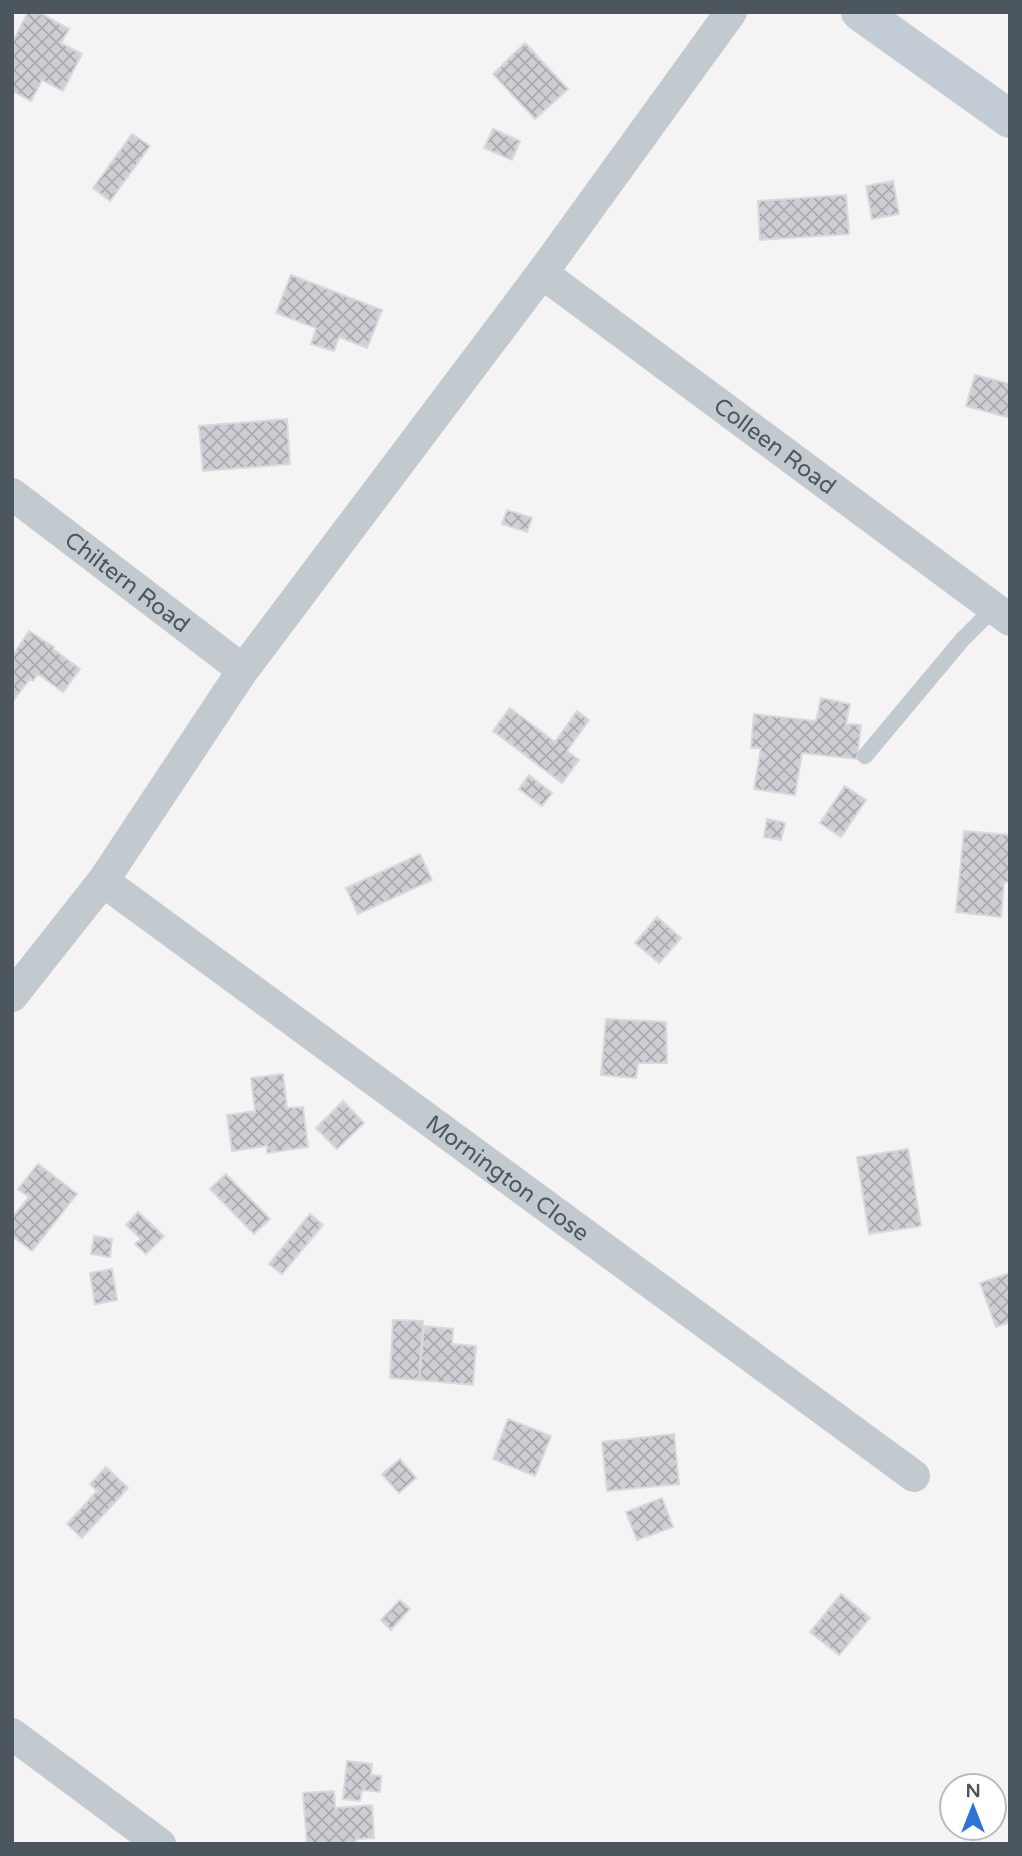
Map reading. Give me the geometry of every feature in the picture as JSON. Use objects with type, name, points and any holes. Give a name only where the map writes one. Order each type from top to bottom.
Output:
[{"type":"main road","points":[[860,12],[1010,119]]},
{"type":"street","points":[[12,996],[103,881],[243,670],[542,273],[731,12]]},
{"type":"street","name":"Colleen Road","points":[[542,273],[1002,614]]},
{"type":"street","name":"Chiltern Road","points":[[12,494],[243,670]]},
{"type":"street","name":"Mornington Close","points":[[103,881],[914,1476]]},
{"type":"street","points":[[12,1734],[160,1844]]},
{"type":"lane","points":[[865,756],[962,640],[1002,614]]},
{"type":"building","points":[[28,12],[38,12],[69,29],[61,43],[82,54],[63,91],[42,80],[31,101],[12,91],[12,43]]},
{"type":"building","points":[[525,43],[568,89],[535,119],[493,74]]},
{"type":"building","points":[[493,129],[520,141],[512,160],[484,148]]},
{"type":"building","points":[[132,134],[150,146],[110,201],[93,188]]},
{"type":"building","points":[[893,181],[899,214],[872,219],[866,186]]},
{"type":"building","points":[[846,195],[849,234],[760,240],[758,201]]},
{"type":"building","points":[[291,275],[382,310],[367,348],[339,337],[334,351],[311,344],[316,328],[276,313]]},
{"type":"building","points":[[975,375],[1010,384],[1010,418],[966,406]]},
{"type":"building","points":[[287,419],[290,464],[203,471],[199,426]]},
{"type":"building","points":[[507,510],[532,518],[527,532],[502,524]]},
{"type":"building","points":[[29,631],[54,647],[53,649],[80,669],[63,692],[38,674],[33,681],[30,679],[13,701],[12,657]]},
{"type":"building","points":[[821,698],[850,704],[846,724],[861,725],[857,759],[802,753],[795,795],[754,789],[761,748],[751,748],[754,714],[816,721]]},
{"type":"building","points":[[510,708],[555,742],[577,711],[589,720],[567,751],[579,760],[562,783],[493,731]]},
{"type":"building","points":[[529,775],[552,793],[542,806],[519,789]]},
{"type":"building","points":[[845,786],[866,800],[841,837],[820,823]]},
{"type":"building","points":[[767,819],[785,823],[781,840],[764,837]]},
{"type":"building","points":[[964,831],[1010,835],[1010,882],[1004,882],[1001,917],[956,912]]},
{"type":"building","points":[[420,854],[432,880],[358,914],[346,888]]},
{"type":"building","points":[[657,917],[681,938],[659,963],[635,943]]},
{"type":"building","points":[[606,1019],[666,1022],[667,1063],[638,1063],[636,1078],[601,1075]]},
{"type":"building","points":[[283,1074],[287,1108],[303,1107],[308,1147],[267,1153],[267,1146],[232,1151],[227,1115],[255,1111],[251,1078]]},
{"type":"building","points":[[343,1101],[364,1123],[337,1149],[316,1128]]},
{"type":"building","points":[[908,1149],[921,1226],[869,1234],[857,1157]]},
{"type":"building","points":[[38,1164],[77,1194],[32,1251],[12,1236],[12,1218],[29,1197],[18,1189]]},
{"type":"building","points":[[226,1174],[270,1219],[254,1234],[210,1189]]},
{"type":"building","points":[[138,1212],[164,1236],[146,1254],[135,1244],[141,1239],[126,1225]]},
{"type":"building","points":[[310,1214],[323,1225],[282,1274],[269,1264]]},
{"type":"building","points":[[94,1236],[112,1239],[110,1257],[91,1254]]},
{"type":"building","points":[[112,1269],[117,1300],[95,1304],[90,1273]]},
{"type":"building","points":[[1010,1273],[1010,1322],[996,1327],[980,1283]]},
{"type":"building","points":[[393,1320],[423,1321],[419,1380],[390,1378]]},
{"type":"building","points":[[424,1326],[453,1329],[452,1344],[476,1346],[473,1385],[419,1380]]},
{"type":"building","points":[[508,1419],[551,1436],[535,1476],[493,1459]]},
{"type":"building","points":[[674,1434],[679,1484],[607,1491],[602,1442]]},
{"type":"building","points":[[400,1459],[416,1478],[399,1493],[382,1474]]},
{"type":"building","points":[[106,1467],[128,1488],[82,1538],[67,1524],[97,1491],[90,1484]]},
{"type":"building","points":[[662,1498],[673,1527],[637,1540],[626,1512]]},
{"type":"building","points":[[841,1594],[870,1618],[839,1655],[810,1632]]},
{"type":"building","points":[[400,1600],[410,1609],[391,1630],[381,1620]]},
{"type":"building","points":[[347,1761],[372,1764],[371,1775],[381,1776],[380,1792],[362,1790],[360,1801],[343,1799]]},
{"type":"building","points":[[334,1791],[335,1808],[372,1805],[374,1838],[356,1839],[356,1844],[307,1844],[303,1793]]}]
